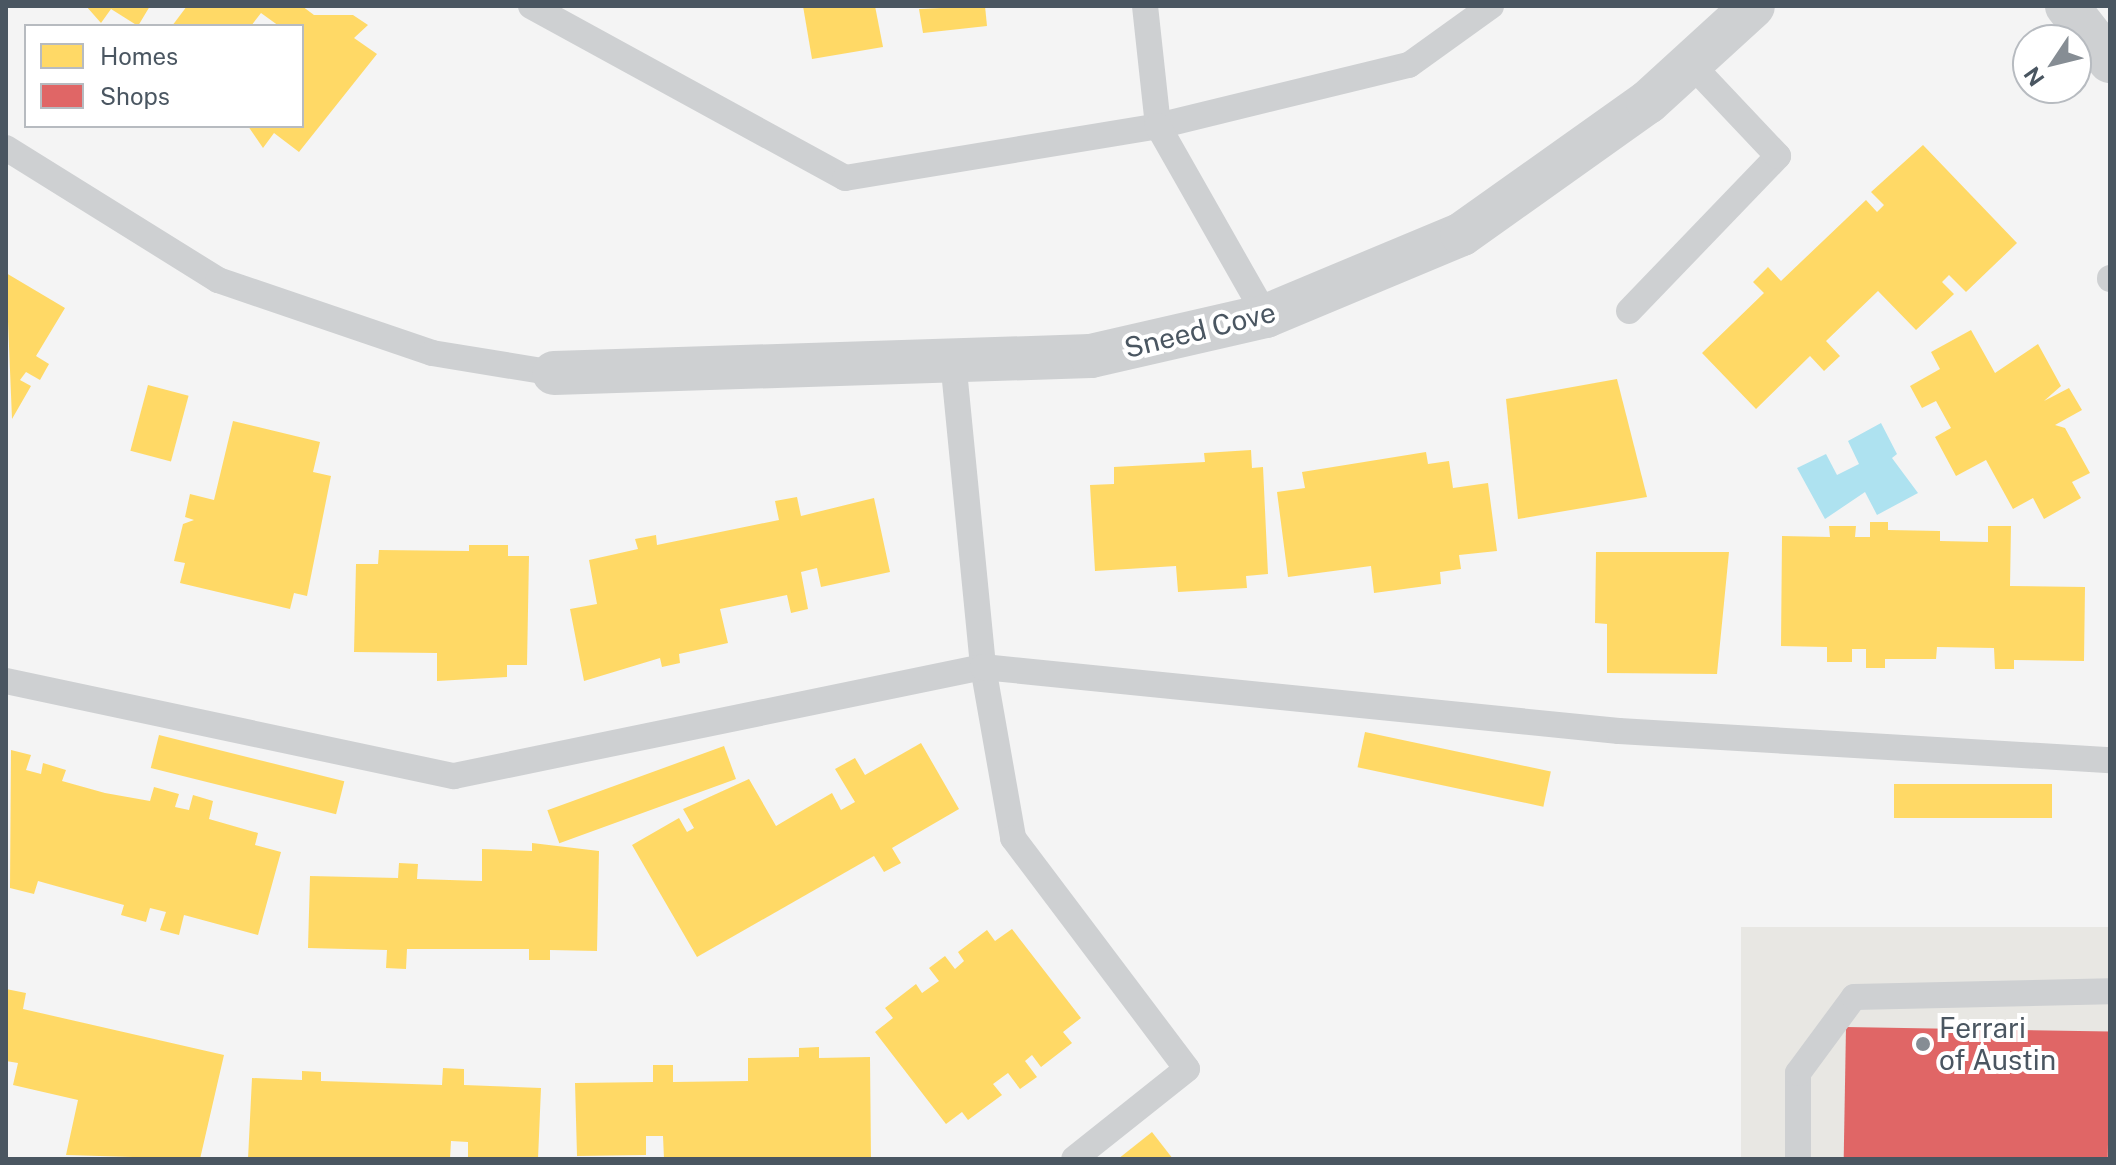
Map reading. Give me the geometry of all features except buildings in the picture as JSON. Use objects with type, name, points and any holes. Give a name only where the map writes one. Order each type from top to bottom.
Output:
[{"type":"street","name":"Sneed Cove","points":[[554,373],[1091,356],[1266,316],[1462,234],[1560,170],[1690,63],[1753,6]]},
{"type":"street","points":[[2067,6],[2110,61]]},
{"type":"lane","points":[[531,6],[845,178],[1158,126],[1409,65],[1491,6]]},
{"type":"lane","points":[[1145,6],[1158,126],[1266,316]]},
{"type":"lane","points":[[1629,311],[1778,156],[1690,63]]},
{"type":"lane","points":[[6,148],[218,280],[432,353],[554,373]]},
{"type":"lane","points":[[953,360],[983,667],[1013,838],[1187,1069],[1074,1159]]},
{"type":"lane","points":[[6,681],[454,776],[983,667],[1619,731],[2110,760]]},
{"type":"lane","points":[[1798,1159],[1798,1073],[1854,997],[2110,991]]},
{"type":"shaded area","name":"Ferrari of Austin","points":[[1741,927],[2110,927],[2110,1159],[1741,1159]]},
{"type":"water","points":[[1881,423],[1897,454],[1892,458],[1918,493],[1877,515],[1865,492],[1825,519],[1797,468],[1826,454],[1837,475],[1859,464],[1848,441]]},
{"type":"place","name":"Ferrari of Austin","points":[[1923,1044]]}]
